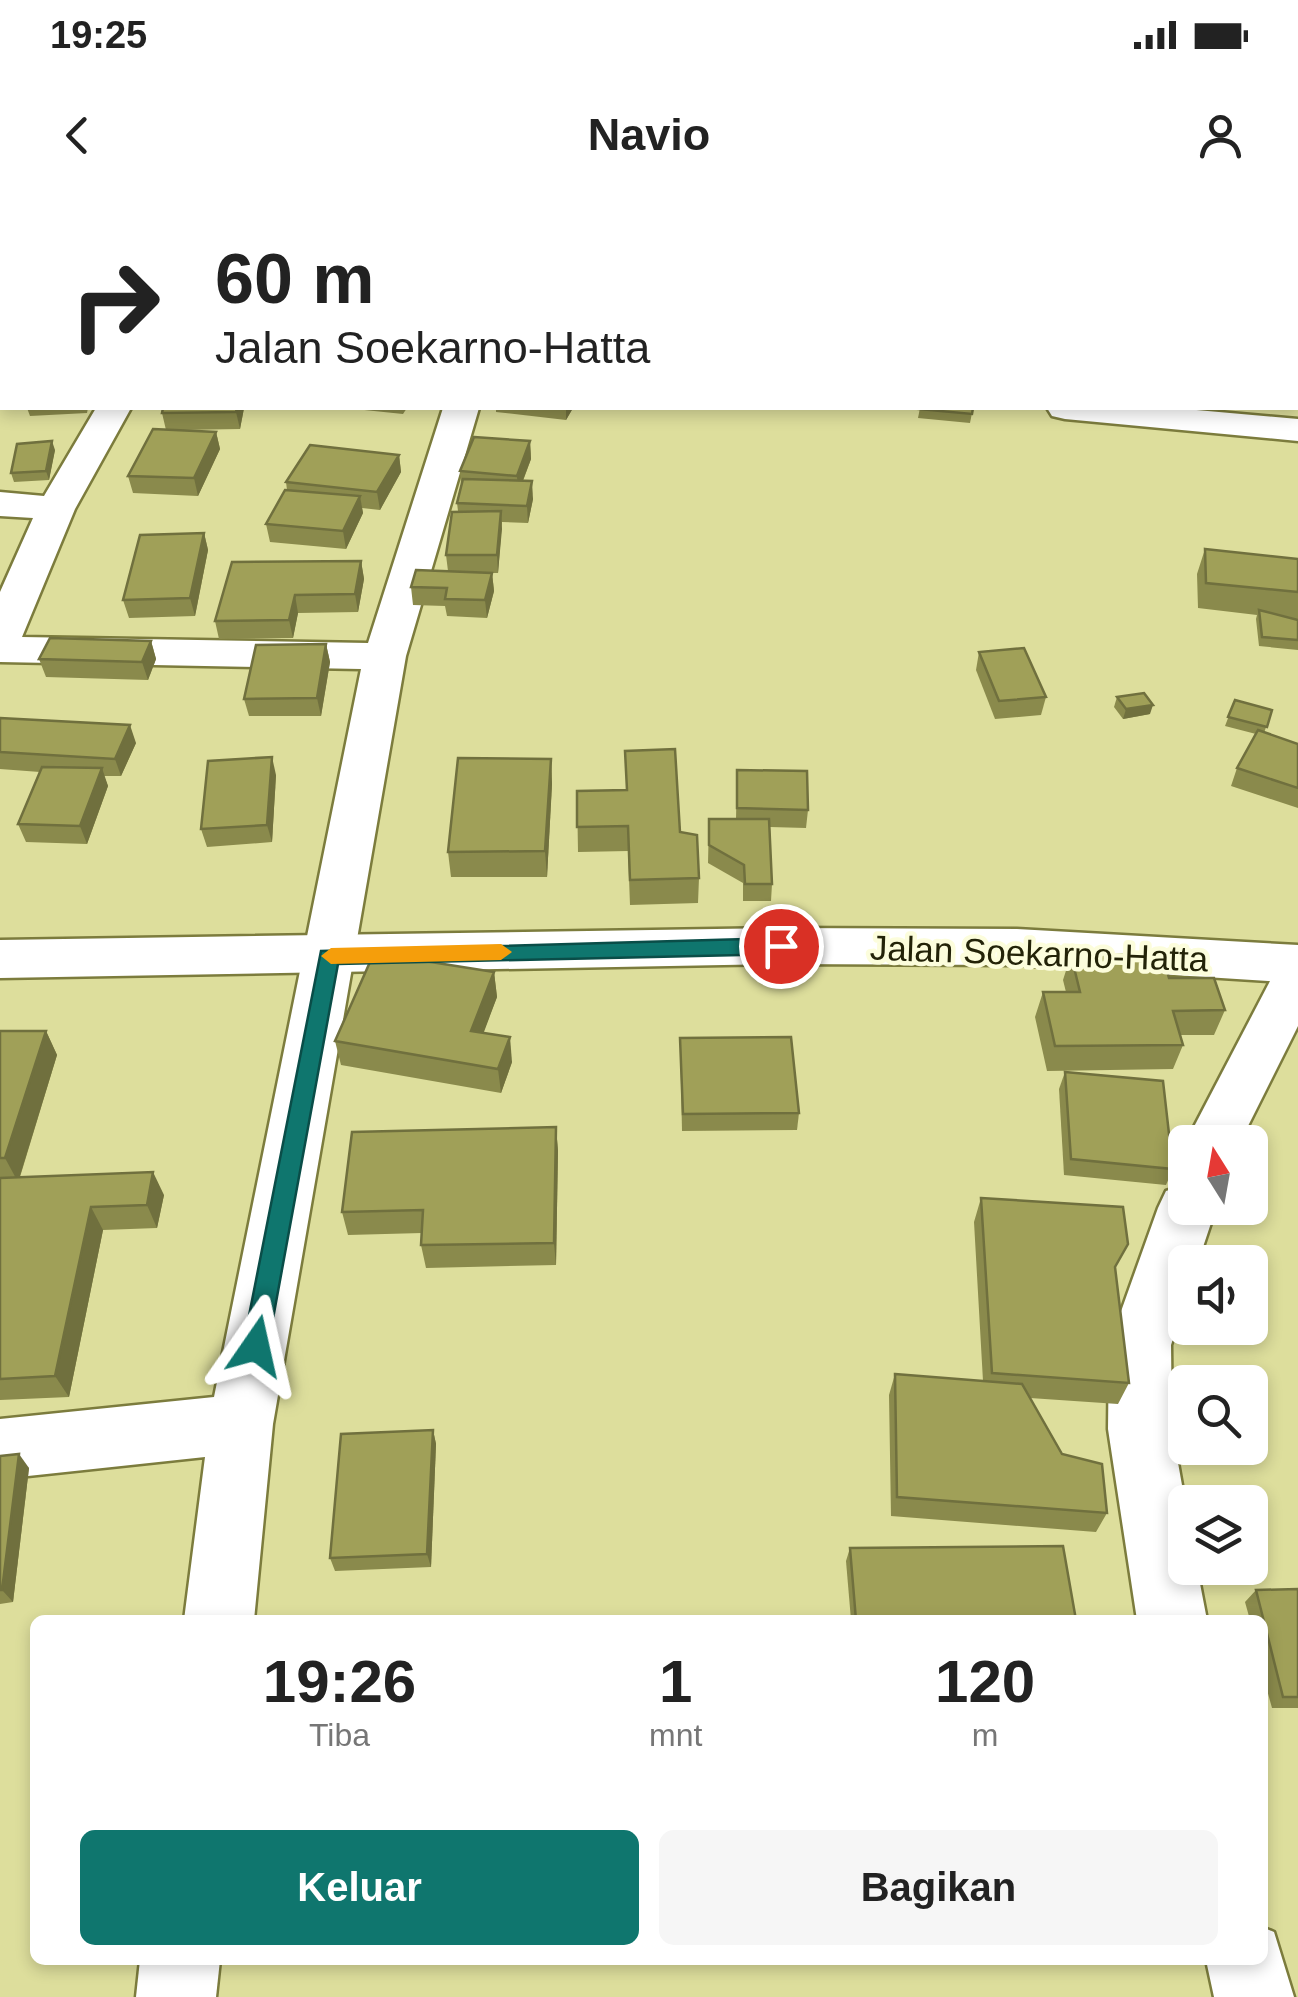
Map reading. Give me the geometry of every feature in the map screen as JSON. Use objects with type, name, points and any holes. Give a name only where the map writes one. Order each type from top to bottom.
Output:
[{"type":"main road","points":[[0,638],[56,509],[112,410]]},
{"type":"main road","points":[[220,1615],[241,1424],[385,656],[460,410]]},
{"type":"main road","points":[[1086,410],[1298,430]]},
{"type":"main road","points":[[0,504],[56,509]]},
{"type":"main road","points":[[0,649],[385,656]]},
{"type":"main road","name":"Jalan Soekarno-Hatta","points":[[0,958],[328,956],[781,946],[998,947],[1298,964]]},
{"type":"main road","points":[[1219,1125],[1298,975]]},
{"type":"main road","points":[[1171,1615],[1140,1429],[1140,1345],[1181,1225]]},
{"type":"main road","points":[[0,1449],[241,1424]]},
{"type":"main road","points":[[176,1997],[179,1965]]},
{"type":"main road","points":[[1247,1965],[1254,1997]]},
{"type":"building","points":[[163,410],[236,410],[236,412],[162,413]]},
{"type":"building","points":[[930,410],[973,410],[972,414]]},
{"type":"building","points":[[153,429],[216,432],[194,478],[128,476]]},
{"type":"building","points":[[474,437],[530,441],[517,476],[460,471]]},
{"type":"building","points":[[52,441],[46,471],[11,473],[17,444]]},
{"type":"building","points":[[310,445],[399,455],[377,492],[286,482]]},
{"type":"building","points":[[463,479],[532,481],[527,506],[457,503]]},
{"type":"building","points":[[285,490],[360,496],[343,531],[266,524]]},
{"type":"building","points":[[501,511],[497,555],[446,555],[452,512]]},
{"type":"building","points":[[204,533],[190,598],[123,600],[140,535]]},
{"type":"building","points":[[1205,549],[1298,559],[1298,592],[1206,583]]},
{"type":"building","points":[[361,561],[355,594],[295,595],[289,620],[215,621],[232,562]]},
{"type":"building","points":[[416,570],[492,573],[485,600],[445,599],[447,588],[411,587]]},
{"type":"building","points":[[1259,610],[1298,620],[1298,640],[1262,637]]},
{"type":"building","points":[[50,638],[151,641],[142,662],[39,659]]},
{"type":"building","points":[[326,644],[317,698],[244,699],[256,645]]},
{"type":"building","points":[[1024,648],[1046,697],[999,701],[979,652]]},
{"type":"building","points":[[1144,693],[1153,705],[1126,709],[1117,697]]},
{"type":"building","points":[[1235,700],[1272,710],[1267,727],[1228,717]]},
{"type":"building","points":[[0,718],[130,725],[115,759],[0,752]]},
{"type":"building","points":[[1258,730],[1298,744],[1298,788],[1237,768]]},
{"type":"building","points":[[675,749],[680,832],[697,835],[699,878],[630,880],[628,826],[577,827],[577,791],[627,790],[625,751]]},
{"type":"building","points":[[272,757],[267,825],[201,829],[208,761]]},
{"type":"building","points":[[458,758],[551,759],[545,851],[448,852]]},
{"type":"building","points":[[42,767],[102,768],[80,826],[18,824]]},
{"type":"building","points":[[737,770],[807,771],[808,810],[737,808]]},
{"type":"building","points":[[709,819],[769,819],[772,884],[745,884],[744,865],[709,845]]},
{"type":"building","points":[[374,953],[494,972],[471,1031],[510,1037],[498,1069],[335,1041]]},
{"type":"building","points":[[1162,954],[1169,978],[1214,978],[1225,1010],[1173,1011],[1183,1045],[1055,1046],[1043,992],[1080,992],[1071,955]]},
{"type":"building","points":[[0,1031],[46,1031],[5,1158],[0,1158]]},
{"type":"building","points":[[791,1037],[799,1113],[683,1114],[680,1038]]},
{"type":"building","points":[[1065,1072],[1163,1081],[1168,1169],[1071,1159]]},
{"type":"building","points":[[556,1127],[554,1243],[421,1245],[423,1210],[342,1212],[352,1132]]},
{"type":"building","points":[[153,1172],[147,1205],[91,1207],[55,1376],[0,1379],[0,1178]]},
{"type":"building","points":[[981,1198],[1123,1207],[1128,1244],[1115,1267],[1129,1383],[992,1373]]},
{"type":"building","points":[[895,1374],[1022,1384],[1062,1454],[1102,1464],[1107,1513],[897,1497]]},
{"type":"building","points":[[433,1430],[427,1554],[330,1558],[341,1434]]},
{"type":"building","points":[[19,1454],[2,1590],[0,1590],[0,1456]]},
{"type":"building","points":[[1063,1546],[1075,1615],[856,1615],[850,1548]]},
{"type":"building","points":[[1298,1589],[1298,1697],[1283,1697],[1268,1638],[1268,1615],[1262,1615],[1256,1590]]},
{"type":"slow traffic","points":[[331,956],[501,952]]},
{"type":"route","points":[[256,1346],[328,956],[781,946]]}]
